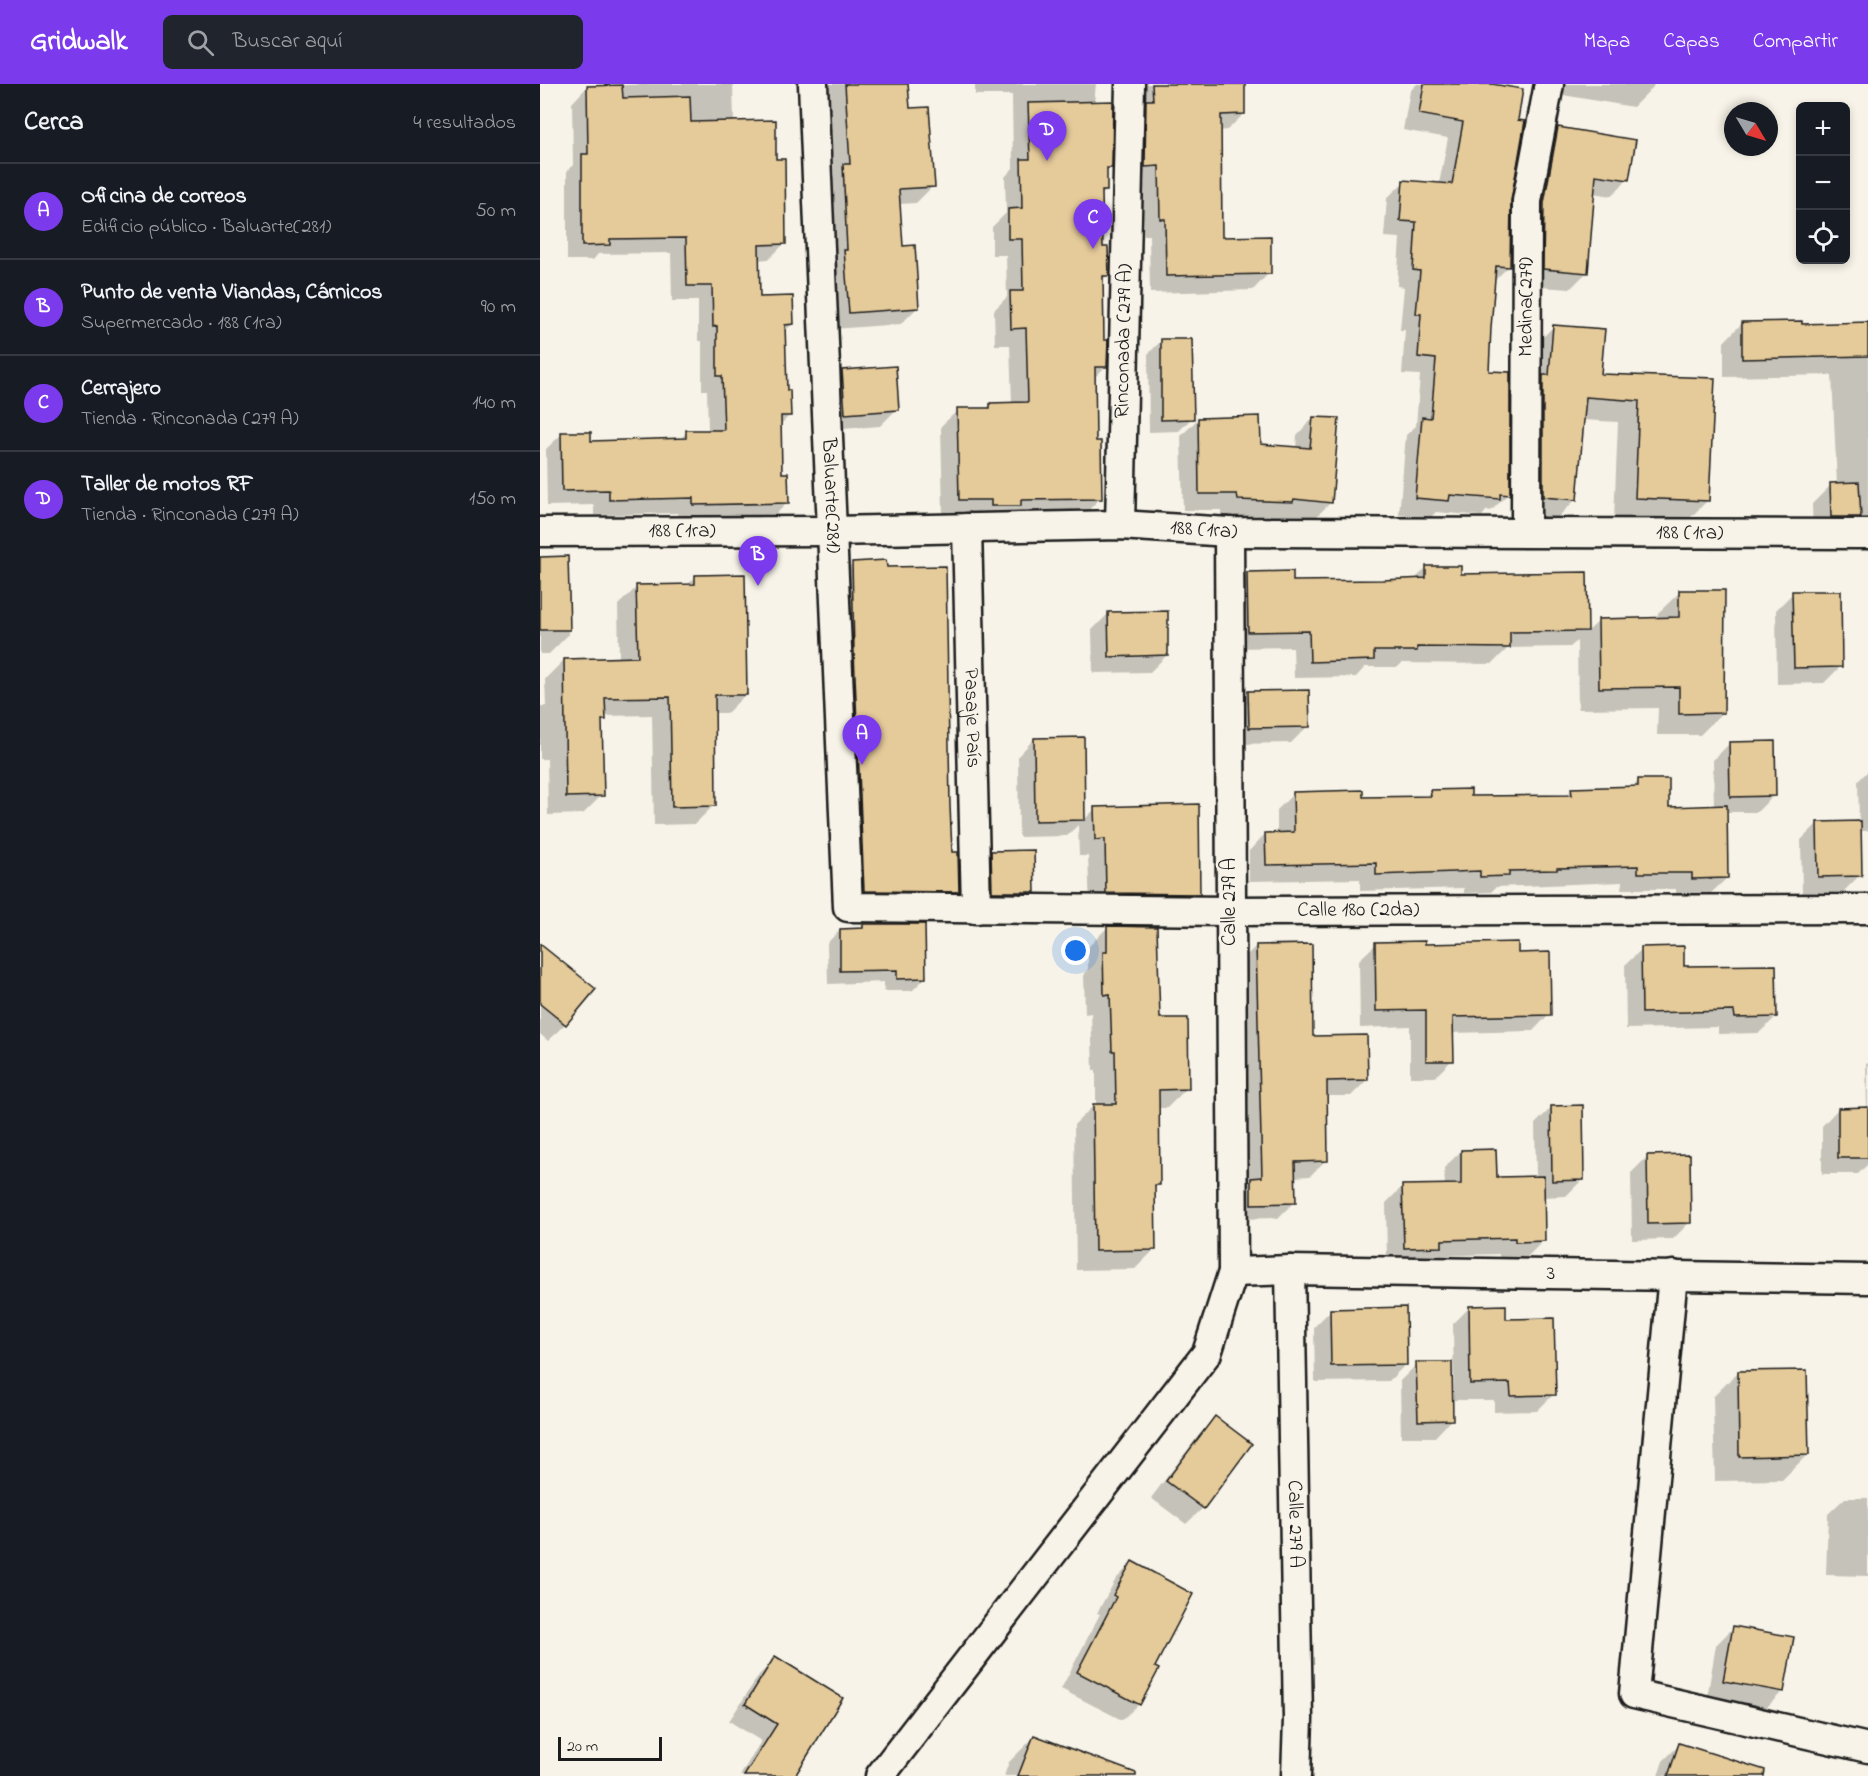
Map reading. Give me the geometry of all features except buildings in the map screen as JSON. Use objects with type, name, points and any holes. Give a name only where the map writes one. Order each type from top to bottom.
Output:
[{"type":"street","name":"Baluarte(281)","points":[[813,84],[848,907]]},
{"type":"street","name":"Rinconada (279 A)","points":[[1120,525],[1130,84]]},
{"type":"street","name":"Medina(279)","points":[[1526,532],[1527,201],[1549,84]]},
{"type":"street","name":"188 (1ra)","points":[[540,532],[832,531],[1120,525],[1229,532],[1868,534]]},
{"type":"street","name":"Pasaje País","points":[[968,528],[976,909]]},
{"type":"street","name":"Calle 279 A","points":[[880,1776],[1207,1353],[1233,1272],[1229,532]]},
{"type":"street","name":"Calle 180 (2da)","points":[[848,907],[1230,911],[1868,909]]},
{"type":"street","name":"Calle 279 A","points":[[1290,1270],[1298,1719],[1296,1776]]},
{"type":"street","name":"3","points":[[1233,1272],[1290,1270],[1868,1279]]},
{"type":"street","points":[[1673,1275],[1634,1694],[1868,1748]]},
{"type":"place","name":"Taller de motos RF","points":[[1047,161]]},
{"type":"place","name":"Cerrajero","points":[[1093,249]]},
{"type":"place","name":"Punto de venta Viandas, Cárnicos","points":[[758,586]]},
{"type":"place","name":"Oficina de correos","points":[[862,765]]}]
